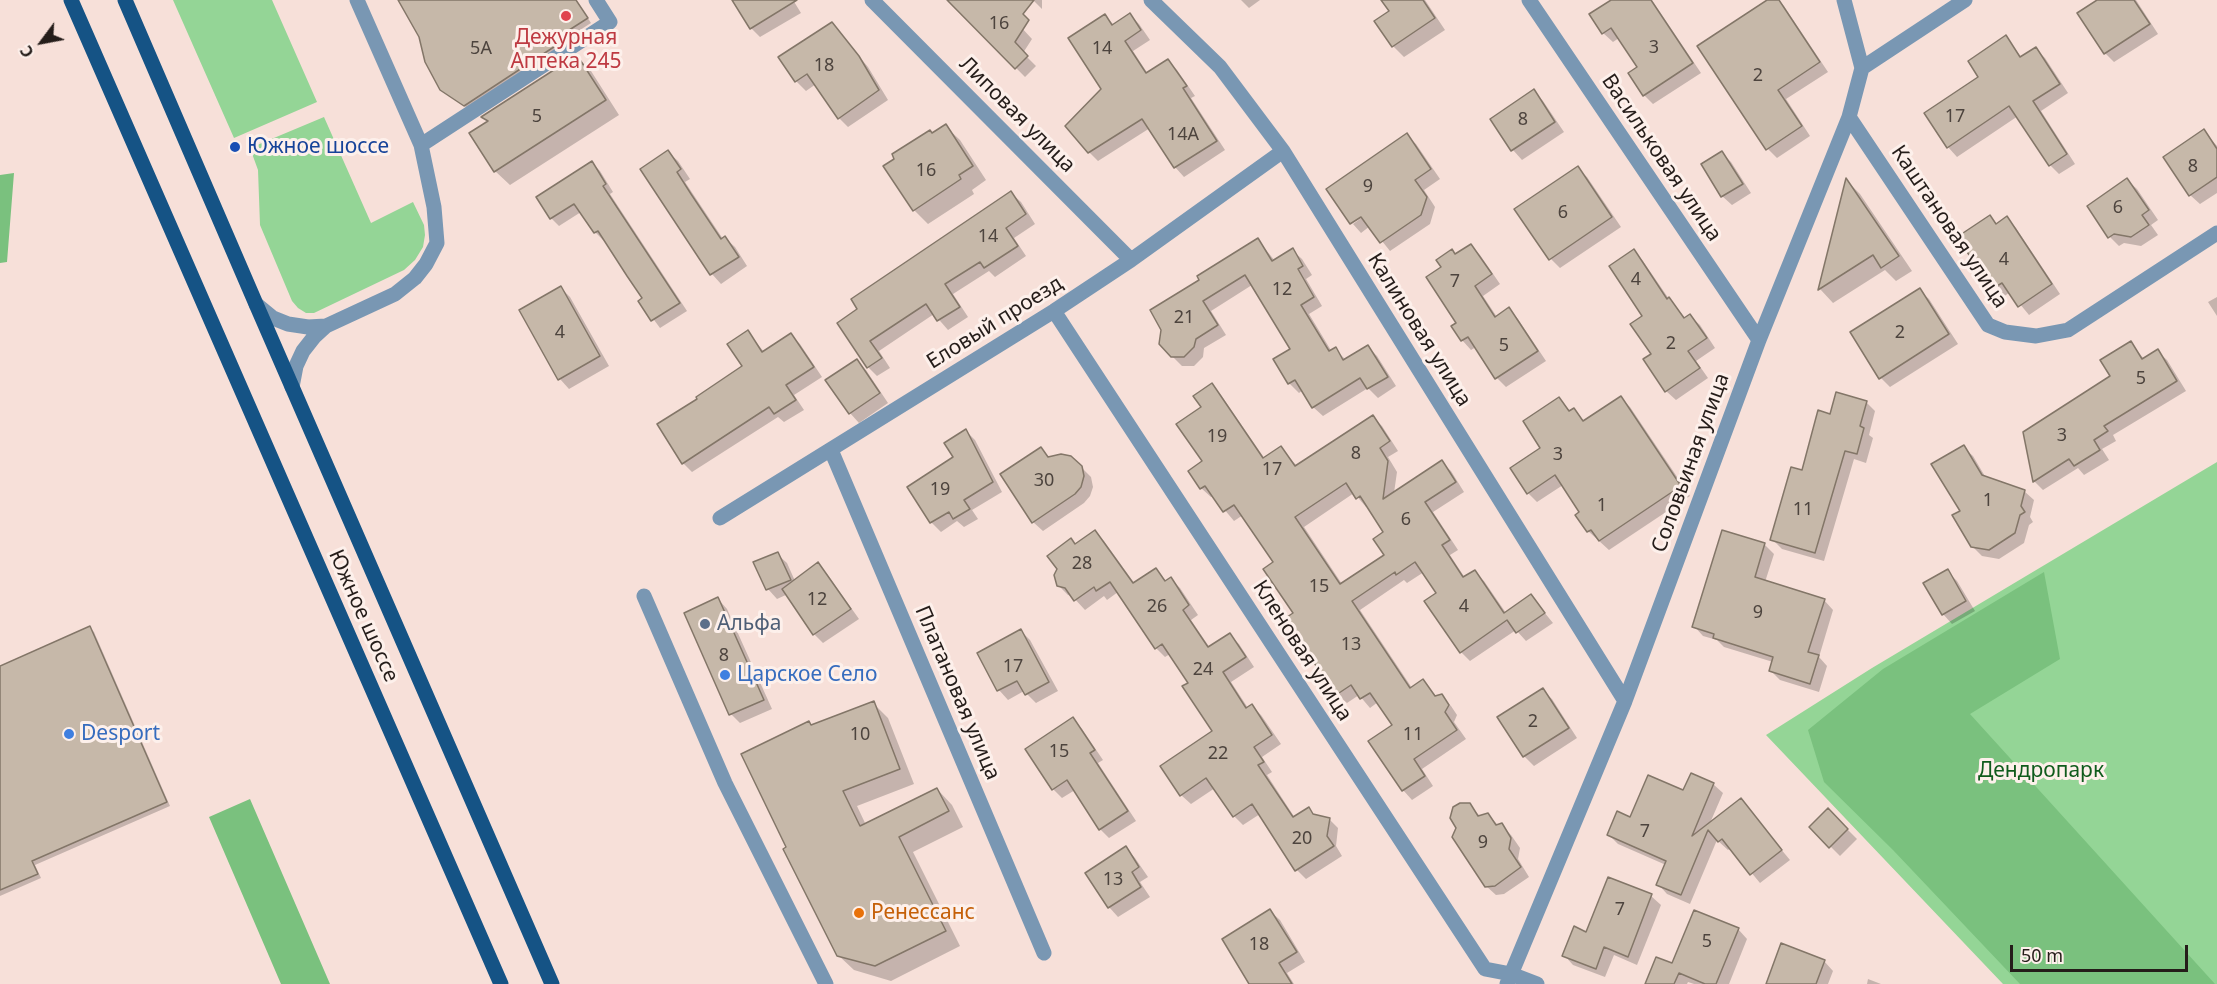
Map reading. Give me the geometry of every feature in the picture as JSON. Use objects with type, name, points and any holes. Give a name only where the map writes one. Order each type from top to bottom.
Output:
[{"type":"main road","name":"Южное шоссе","points":[[71,0],[501,984]]},
{"type":"main road","name":"Южное шоссе","points":[[125,0],[552,984]]},
{"type":"street","points":[[256,304],[273,318],[288,324],[308,327],[326,326],[395,294],[415,278],[426,264],[437,243],[434,207],[421,145],[357,0]]},
{"type":"street","points":[[421,145],[610,22],[596,0]]},
{"type":"street","name":"Липовая улица","points":[[873,0],[1131,260]]},
{"type":"street","name":"Калиновая улица","points":[[1151,0],[1220,67],[1283,151],[1625,702]]},
{"type":"street","name":"Васильковая улица","points":[[1529,0],[1758,340]]},
{"type":"street","points":[[1844,0],[1862,68],[1965,0]]},
{"type":"street","name":"Соловьиная улица","points":[[1509,979],[1625,702],[1758,340],[1849,117],[1862,68]]},
{"type":"street","name":"Каштановая улица","points":[[1849,117],[1988,325],[2006,332],[2036,336],[2068,330],[2217,233]]},
{"type":"street","name":"Еловый проезд","points":[[720,518],[1054,311],[1131,260],[1283,151]]},
{"type":"street","name":"Кленовая улица","points":[[1054,311],[1485,969],[1509,979],[1537,984]]},
{"type":"street","points":[[292,387],[296,366],[303,351],[326,326]]},
{"type":"street","name":"Платановая улица","points":[[831,450],[1044,953]]},
{"type":"street","points":[[644,596],[725,783],[826,984]]},
{"type":"green space","points":[[173,0],[272,0],[317,102],[234,138]]},
{"type":"green space","points":[[324,117],[371,223],[413,202],[424,225],[425,235],[423,247],[415,260],[404,270],[314,313],[306,313],[292,301],[260,225],[258,170],[250,148]]},
{"type":"green space","points":[[14,173],[7,262],[0,263],[0,175]]},
{"type":"green space","name":"Дендропарк","points":[[2217,462],[2217,984],[2003,984],[1766,735],[1872,668]]},
{"type":"green space","points":[[2044,572],[2060,659],[1970,714],[2215,984],[2020,984],[1893,850],[1824,782],[1808,730],[1883,669]]},
{"type":"green space","points":[[250,799],[330,984],[281,984],[209,817]]},
{"type":"building","points":[[398,0],[576,0],[588,18],[563,34],[566,39],[464,106],[440,90],[425,62],[419,37]]},
{"type":"building","points":[[732,0],[797,0],[750,29]]},
{"type":"building","points":[[947,0],[1034,0],[1023,14],[1029,20],[1015,42],[1028,56],[1015,69]]},
{"type":"building","points":[[1381,0],[1423,0],[1435,18],[1392,47],[1374,21],[1389,11]]},
{"type":"building","points":[[1611,0],[1651,0],[1693,63],[1643,96],[1628,73],[1637,67],[1611,28],[1602,34],[1589,14]]},
{"type":"building","points":[[1767,0],[1779,0],[1820,62],[1778,90],[1802,126],[1766,150],[1697,46]]},
{"type":"building","points":[[2097,0],[2134,0],[2150,24],[2104,54],[2077,13]]},
{"type":"building","points":[[1130,13],[1141,30],[1125,41],[1146,73],[1168,59],[1187,86],[1183,88],[1217,141],[1174,168],[1142,119],[1088,153],[1065,126],[1101,89],[1068,38],[1105,14],[1112,25]]},
{"type":"building","points":[[832,22],[859,56],[879,90],[838,119],[807,74],[795,82],[778,57]]},
{"type":"building","points":[[2006,35],[2020,57],[2036,47],[2060,84],[2033,101],[2067,154],[2049,166],[2009,106],[1947,148],[1924,113],[1978,77],[1968,61]]},
{"type":"building","points":[[577,55],[606,100],[494,172],[469,133],[488,121],[481,117]]},
{"type":"building","points":[[1534,89],[1555,122],[1511,151],[1490,119]]},
{"type":"building","points":[[946,124],[973,166],[959,175],[961,179],[913,211],[883,166],[894,159],[892,154],[930,130],[932,133]]},
{"type":"building","points":[[2204,129],[2217,149],[2217,177],[2189,196],[2163,157]]},
{"type":"building","points":[[1407,133],[1431,169],[1415,180],[1427,197],[1421,215],[1380,243],[1361,217],[1350,224],[1326,189]]},
{"type":"building","points":[[668,150],[681,169],[677,172],[691,194],[721,239],[725,236],[739,257],[710,275],[640,169]]},
{"type":"building","points":[[1722,151],[1743,184],[1721,197],[1701,164]]},
{"type":"building","points":[[592,161],[606,184],[603,186],[680,303],[651,321],[638,301],[642,298],[598,231],[594,233],[574,204],[550,219],[536,197]]},
{"type":"building","points":[[1578,166],[1612,217],[1549,260],[1514,209]]},
{"type":"building","points":[[1846,178],[1899,256],[1881,268],[1873,255],[1818,290]]},
{"type":"building","points":[[2127,178],[2149,210],[2142,215],[2149,225],[2131,237],[2114,234],[2108,238],[2087,206]]},
{"type":"building","points":[[1011,191],[1026,214],[1006,228],[1018,246],[984,268],[980,262],[945,284],[960,307],[937,321],[926,304],[870,341],[882,358],[867,368],[837,323],[857,309],[851,299]]},
{"type":"building","points":[[1990,215],[1996,224],[2007,216],[2052,284],[2018,307],[2002,283],[1992,289],[1957,237]]},
{"type":"building","points":[[1258,238],[1272,261],[1293,248],[1303,266],[1298,269],[1314,297],[1301,305],[1329,351],[1336,347],[1343,360],[1368,345],[1388,377],[1367,389],[1360,378],[1312,408],[1295,380],[1288,384],[1273,359],[1290,349],[1245,275],[1203,301],[1218,325],[1196,339],[1194,347],[1184,357],[1171,357],[1159,344],[1161,330],[1150,310],[1199,280],[1197,276]]},
{"type":"building","points":[[1471,244],[1492,274],[1475,286],[1495,317],[1509,307],[1538,351],[1495,379],[1468,337],[1461,341],[1451,326],[1456,323],[1426,277],[1441,267],[1436,260],[1452,249],[1455,254]]},
{"type":"building","points":[[1634,249],[1667,299],[1669,297],[1684,318],[1690,314],[1707,338],[1688,351],[1700,368],[1665,392],[1643,359],[1651,354],[1630,324],[1642,316],[1609,266]]},
{"type":"building","points":[[561,286],[600,356],[558,380],[519,310]]},
{"type":"building","points":[[1920,288],[1949,334],[1879,379],[1850,332]]},
{"type":"building","points":[[748,330],[762,352],[791,333],[814,367],[786,385],[796,400],[774,414],[769,407],[682,464],[657,424],[697,399],[696,397],[742,366],[727,344]]},
{"type":"building","points":[[2131,341],[2142,359],[2158,349],[2177,381],[2104,426],[2108,431],[2094,440],[2100,450],[2074,466],[2069,459],[2033,482],[2023,432],[2110,376],[2100,360]]},
{"type":"building","points":[[857,359],[880,393],[849,414],[825,380]]},
{"type":"building","points":[[1212,383],[1263,458],[1281,446],[1295,466],[1373,415],[1390,441],[1380,448],[1388,461],[1383,499],[1442,460],[1456,482],[1425,502],[1450,540],[1442,545],[1463,577],[1475,570],[1504,613],[1531,594],[1545,613],[1516,633],[1507,620],[1460,653],[1424,601],[1436,593],[1415,562],[1396,575],[1395,572],[1352,601],[1410,688],[1423,679],[1435,696],[1442,694],[1449,705],[1445,712],[1457,730],[1414,759],[1425,776],[1402,791],[1368,741],[1392,725],[1370,693],[1360,699],[1351,685],[1336,695],[1284,619],[1293,613],[1263,569],[1273,562],[1234,505],[1223,512],[1205,486],[1200,489],[1188,471],[1202,461],[1176,424],[1201,407],[1193,396]],"holes":[[[1346,483],[1356,499],[1360,496],[1383,532],[1373,539],[1384,555],[1340,584],[1295,517]]]},
{"type":"building","points":[[1836,392],[1867,401],[1860,426],[1864,428],[1857,454],[1845,451],[1815,553],[1770,540],[1791,467],[1802,470],[1818,410],[1830,414]]},
{"type":"building","points":[[1621,396],[1681,486],[1599,541],[1591,530],[1587,532],[1575,515],[1579,512],[1555,475],[1527,494],[1510,468],[1540,448],[1523,421],[1559,397],[1569,411],[1574,408],[1583,421]]},
{"type":"building","points":[[966,429],[993,482],[964,500],[970,509],[953,519],[949,512],[930,523],[907,487],[953,457],[944,443]]},
{"type":"building","points":[[1964,445],[1982,475],[2025,490],[2021,506],[2025,512],[2020,515],[2015,533],[1989,550],[1971,547],[1952,515],[1960,511],[1931,464]]},
{"type":"building","points":[[1041,447],[1048,457],[1061,454],[1071,456],[1082,466],[1084,476],[1081,487],[1075,494],[1032,523],[1000,474]]},
{"type":"building","points":[[1095,530],[1133,583],[1156,568],[1165,581],[1171,577],[1189,605],[1183,610],[1208,647],[1230,633],[1246,657],[1223,672],[1246,708],[1252,704],[1272,735],[1254,747],[1264,762],[1258,765],[1293,817],[1309,807],[1313,814],[1330,818],[1327,836],[1334,846],[1295,871],[1252,804],[1233,817],[1206,778],[1180,796],[1160,766],[1212,731],[1182,686],[1188,683],[1162,644],[1155,649],[1110,582],[1096,591],[1094,587],[1074,601],[1065,588],[1057,586],[1054,575],[1057,569],[1047,556],[1071,538],[1075,544]]},
{"type":"building","points":[[1722,530],[1765,543],[1755,577],[1825,599],[1808,652],[1819,655],[1810,684],[1769,671],[1773,657],[1713,638],[1714,634],[1692,627]]},
{"type":"building","points":[[778,552],[791,580],[766,590],[753,562]]},
{"type":"building","points":[[818,562],[851,609],[813,635],[782,589]]},
{"type":"building","points":[[1948,569],[1966,601],[1942,615],[1923,583]]},
{"type":"building","points":[[718,597],[764,700],[729,715],[684,613]]},
{"type":"building","name":"Desport","points":[[90,626],[167,802],[32,861],[38,874],[0,890],[0,666]]},
{"type":"building","points":[[1021,629],[1049,682],[1025,695],[1017,681],[997,691],[977,653]]},
{"type":"building","points":[[1543,688],[1569,728],[1523,757],[1497,717]]},
{"type":"building","points":[[874,701],[900,769],[843,791],[860,826],[937,788],[949,811],[899,837],[946,931],[875,966],[837,956],[783,849],[786,847],[741,754],[809,721],[811,725]]},
{"type":"building","points":[[1073,717],[1095,750],[1090,753],[1128,811],[1099,830],[1067,780],[1052,790],[1025,749]]},
{"type":"building","points":[[1691,773],[1714,783],[1692,836],[1741,798],[1782,850],[1750,875],[1722,839],[1718,842],[1708,830],[1681,895],[1656,885],[1666,861],[1607,835],[1617,811],[1630,817],[1648,775],[1683,790]]},
{"type":"building","points":[[1460,803],[1470,803],[1478,816],[1488,813],[1496,825],[1502,823],[1511,838],[1509,849],[1521,867],[1495,886],[1485,887],[1452,837],[1456,828],[1450,818],[1453,807]]},
{"type":"building","points":[[1828,808],[1848,829],[1829,848],[1809,827]]},
{"type":"building","points":[[1126,846],[1139,867],[1132,872],[1141,887],[1108,908],[1085,873]]},
{"type":"building","points":[[1608,877],[1652,894],[1628,957],[1604,947],[1596,969],[1562,956],[1574,926],[1586,932]]},
{"type":"building","points":[[1270,909],[1297,952],[1279,963],[1292,984],[1249,984],[1222,939]]},
{"type":"building","points":[[1694,910],[1739,928],[1716,984],[1705,984],[1679,973],[1674,984],[1645,984],[1656,957],[1672,963]]},
{"type":"building","points":[[1781,943],[1825,960],[1816,984],[1766,984]]},
{"type":"place","name":"Дежурная Аптека 245","points":[[566,16]]},
{"type":"place","name":"Южное шоссе","points":[[235,147]]},
{"type":"place","name":"Альфа","points":[[705,624]]},
{"type":"place","name":"Царское Село","points":[[725,675]]},
{"type":"place","name":"Desport","points":[[69,734]]},
{"type":"place","name":"Ренессанс","points":[[859,913]]}]
